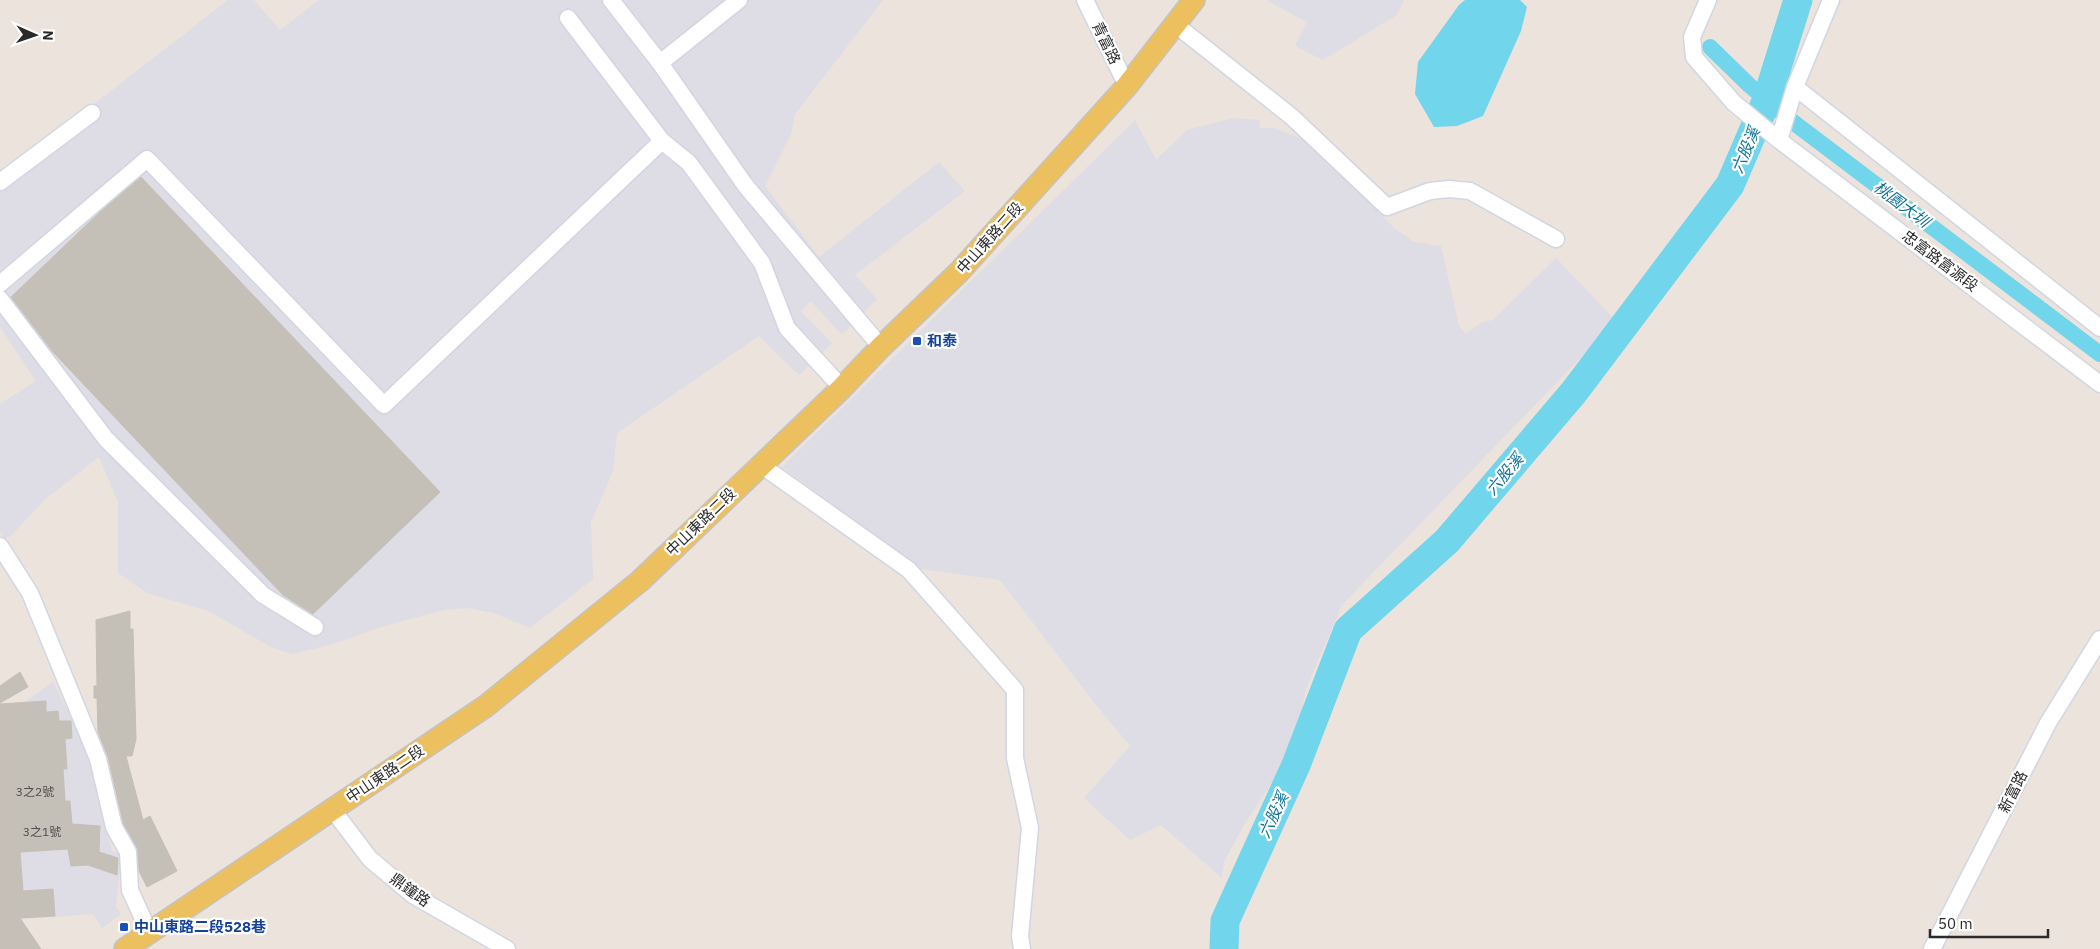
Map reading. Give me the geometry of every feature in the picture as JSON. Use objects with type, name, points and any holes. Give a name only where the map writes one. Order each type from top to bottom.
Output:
[{"type":"main road","name":"中山東路二段","points":[[125,949],[486,706],[640,581],[842,388],[881,347],[959,272],[1127,86],[1194,0]]},
{"type":"street","points":[[611,0],[660,63],[745,185],[881,347]]},
{"type":"street","points":[[660,63],[740,0]]},
{"type":"street","name":"青富路","points":[[1085,0],[1127,86]]},
{"type":"street","name":"忠富路富源段","points":[[1708,0],[1692,37],[1694,57],[1734,103],[1779,140],[2100,384]]},
{"type":"street","points":[[1779,140],[1795,87],[1831,0]]},
{"type":"street","points":[[568,18],[662,141],[689,163],[762,263],[787,328],[842,388]]},
{"type":"street","points":[[1176,24],[1292,117],[1387,207],[1430,191],[1449,189],[1470,191],[1556,239]]},
{"type":"street","points":[[1795,87],[2100,328]]},
{"type":"street","points":[[0,182],[92,113]]},
{"type":"street","points":[[0,284],[147,159],[384,405],[662,141]]},
{"type":"street","points":[[0,299],[106,439],[263,595],[315,627]]},
{"type":"street","points":[[761,465],[909,570],[1014,690],[1015,758],[1030,828],[1020,936],[1022,949]]},
{"type":"street","points":[[0,546],[30,593],[98,759],[114,827],[128,852],[130,890],[149,932]]},
{"type":"street","name":"新富路","points":[[1932,949],[2048,723],[2100,639]]},
{"type":"street","name":"鼎鐘路","points":[[332,809],[370,859],[413,895],[507,949]]},
{"type":"shaded area","points":[[228,0],[254,0],[280,30],[319,0],[883,0],[795,114],[791,134],[765,186],[819,257],[939,162],[965,191],[855,275],[877,299],[842,335],[811,301],[801,311],[832,343],[799,375],[759,336],[617,433],[613,471],[591,522],[593,579],[530,628],[494,613],[468,608],[444,610],[384,626],[330,645],[291,654],[269,646],[209,611],[147,593],[118,573],[118,502],[99,457],[43,501],[11,536],[4,538],[0,531],[0,404],[36,381],[0,327],[0,177]]},
{"type":"shaded area","points":[[1266,0],[1404,0],[1397,15],[1323,60],[1295,46],[1307,22]]},
{"type":"shaded area","points":[[1233,118],[1259,120],[1260,128],[1274,128],[1302,139],[1306,134],[1394,228],[1414,242],[1441,246],[1459,326],[1466,334],[1482,322],[1493,320],[1556,258],[1616,321],[1342,605],[1305,691],[1297,744],[1244,825],[1224,862],[1222,878],[1161,825],[1130,840],[1084,798],[1130,746],[1000,580],[921,569],[782,467],[1135,120],[1156,160],[1187,130]]},
{"type":"shaded area","points":[[53,682],[83,741],[97,781],[112,851],[121,854],[116,907],[121,914],[102,928],[93,914],[0,921],[0,719]]},
{"type":"water","points":[[1465,0],[1520,0],[1527,7],[1521,31],[1483,116],[1457,126],[1434,127],[1415,94],[1418,62],[1459,5]]},
{"type":"building","points":[[141,177],[440,492],[313,614],[283,595],[53,352],[11,297],[101,211]]},
{"type":"building","points":[[130,611],[130,629],[133,629],[136,739],[132,756],[126,756],[143,820],[150,816],[177,871],[147,887],[139,871],[137,848],[123,823],[108,757],[98,732],[97,698],[94,698],[94,686],[97,686],[96,620]]},
{"type":"building","points":[[20,672],[28,687],[0,703],[0,686]]},
{"type":"building","points":[[46,701],[46,712],[58,711],[59,721],[71,721],[72,738],[65,739],[67,769],[63,769],[65,801],[70,801],[72,824],[100,826],[99,852],[118,858],[117,875],[88,865],[71,866],[68,849],[20,852],[23,891],[53,889],[55,916],[20,918],[41,949],[0,949],[0,704]]},
{"type":"waterway","name":"六股溪","points":[[1224,949],[1225,921],[1296,765],[1348,630],[1447,541],[1574,392],[1730,185],[1767,99],[1798,0]]},
{"type":"waterway","name":"桃園大圳","points":[[1710,47],[1749,85],[1789,119],[2100,354]]},
{"type":"place","name":"和泰","points":[[917,341]]},
{"type":"place","name":"中山東路二段528巷","points":[[124,927]]}]
